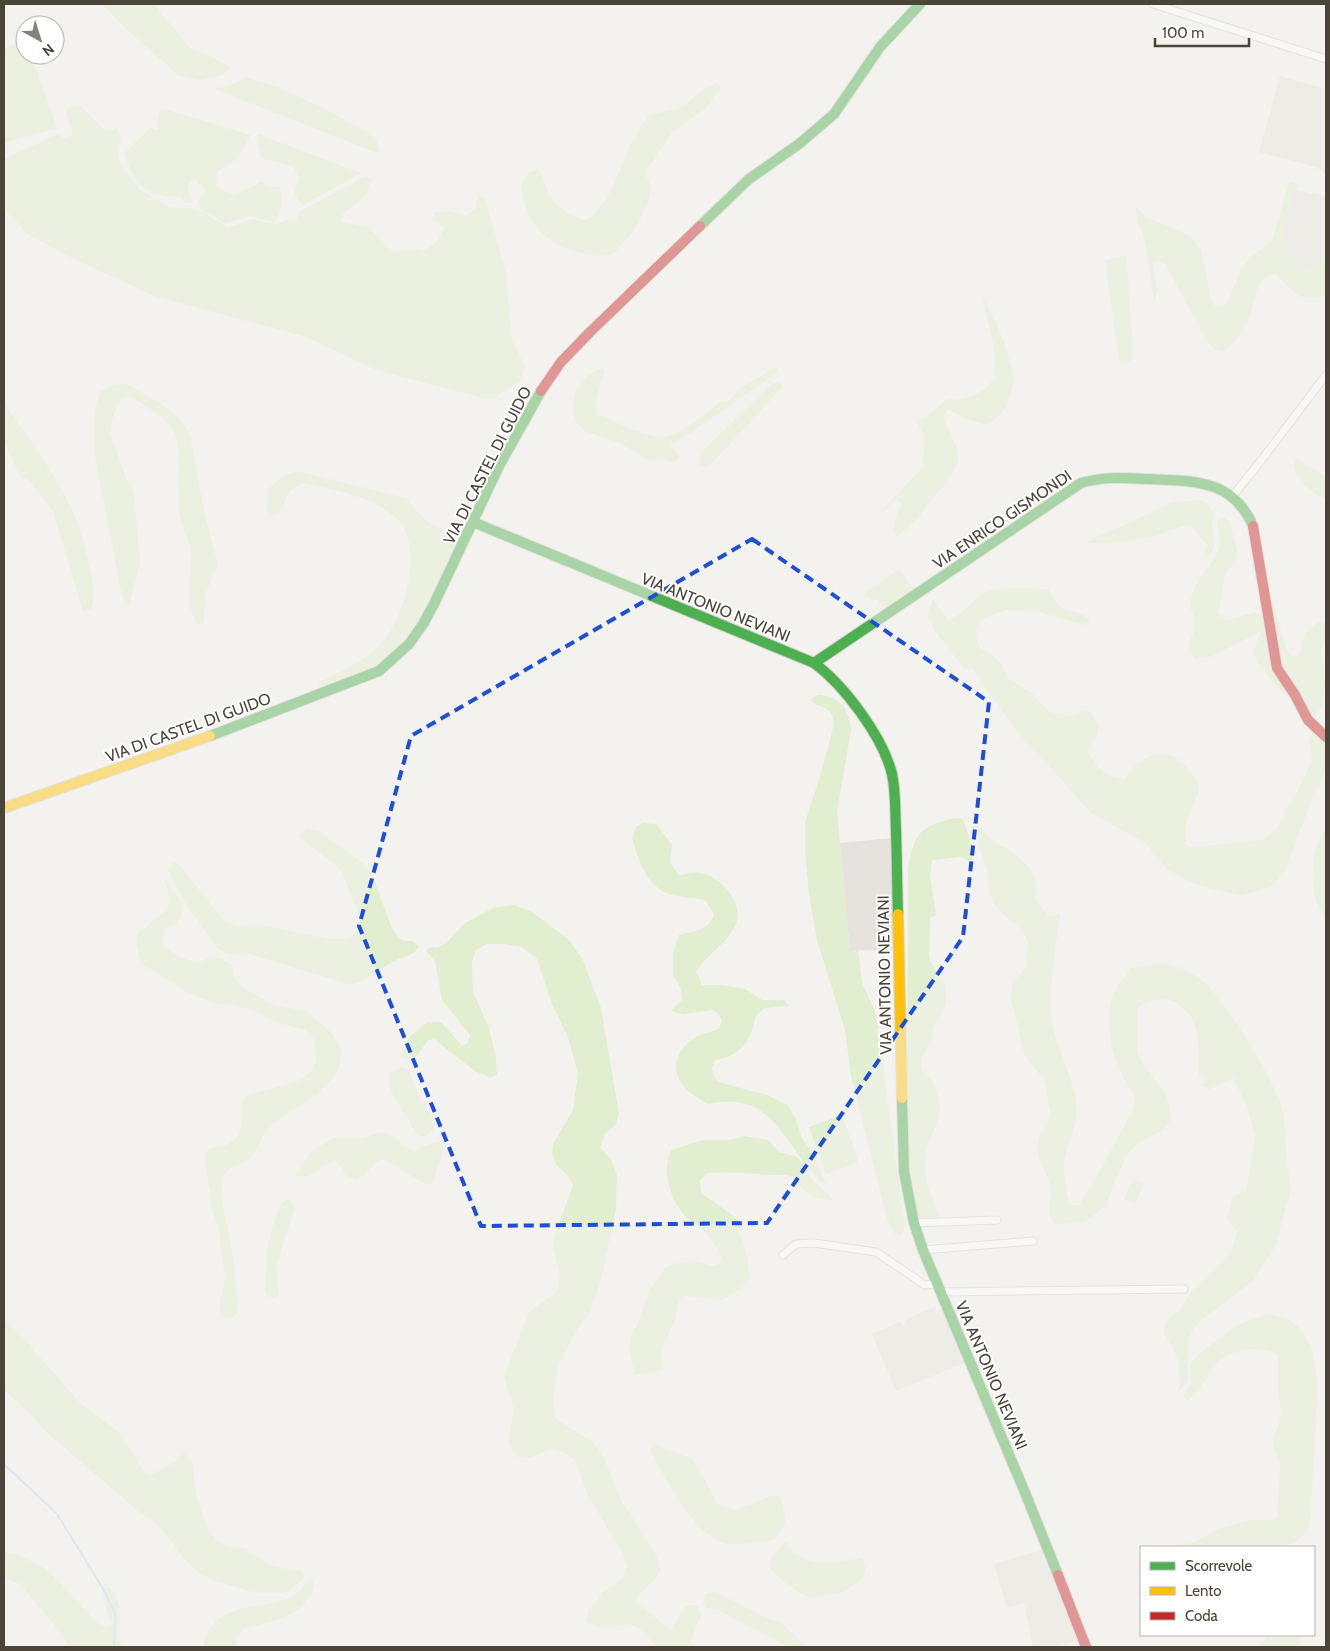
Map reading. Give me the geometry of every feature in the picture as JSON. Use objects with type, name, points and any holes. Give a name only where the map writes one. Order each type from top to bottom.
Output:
[{"type":"street","name":"VIA DI CASTEL DI GUIDO","points":[[4,808],[229,730],[367,677],[402,652],[423,624],[434,604],[499,466],[522,422],[544,386],[562,362],[586,336],[757,173],[804,141],[834,114],[880,47],[920,4]]},
{"type":"street","points":[[1153,4],[1326,59]]},
{"type":"street","points":[[1232,497],[1264,458],[1326,375]]},
{"type":"street","name":"VIA ENRICO GISMONDI","points":[[814,664],[1084,482],[1107,477],[1197,481],[1216,486],[1232,497],[1249,516],[1253,526],[1277,668],[1308,720],[1326,737]]},
{"type":"street","name":"VIA ANTONIO NEVIANI","points":[[473,522],[814,664],[830,676],[847,696],[880,745],[892,777],[896,815],[904,1172],[914,1223],[923,1250],[1026,1495],[1086,1647]]},
{"type":"street","points":[[914,1223],[998,1220]]},
{"type":"street","points":[[923,1250],[1033,1241]]},
{"type":"street","points":[[783,1255],[796,1244],[814,1243],[876,1252],[925,1285],[939,1288],[1184,1289]]},
{"type":"highlighted area","points":[[752,539],[989,702],[963,937],[767,1223],[481,1226],[359,926],[411,736]]},
{"type":"shaded area","points":[[1280,76],[1326,89],[1326,174],[1316,167],[1259,152]]},
{"type":"shaded area","points":[[1294,190],[1326,196],[1326,257],[1314,271],[1303,270],[1279,245]]},
{"type":"shaded area","points":[[892,838],[894,949],[850,951],[840,843]]},
{"type":"shaded area","points":[[936,1306],[934,1311],[938,1312],[942,1306],[964,1363],[896,1391],[872,1334],[901,1321],[903,1326],[906,1325],[907,1319]]},
{"type":"shaded area","points":[[1042,1550],[1077,1641],[1051,1647],[1033,1647],[1024,1603],[1007,1608],[994,1564]]},
{"type":"green space","points":[[102,4],[153,4],[185,41],[187,46],[231,68],[223,75],[198,80],[179,76],[121,24]]},
{"type":"green space","points":[[15,44],[15,65],[33,65],[37,71],[57,128],[4,143],[4,49]]},
{"type":"green space","points":[[246,77],[278,87],[368,132],[377,141],[380,151],[377,153],[214,89],[231,85]]},
{"type":"green space","points":[[717,83],[721,89],[706,108],[673,131],[648,168],[647,179],[652,186],[646,206],[638,224],[627,240],[612,255],[588,254],[564,247],[543,235],[535,226],[526,208],[521,185],[529,172],[538,170],[556,205],[571,215],[586,220],[605,201],[629,147],[649,115],[680,108],[705,89]]},
{"type":"green space","points":[[81,106],[106,131],[117,128],[121,137],[118,159],[138,188],[169,207],[193,208],[228,228],[252,219],[274,224],[287,220],[297,221],[299,212],[365,176],[372,180],[366,195],[343,214],[341,222],[368,227],[392,252],[418,249],[425,251],[437,241],[445,228],[433,221],[435,212],[449,211],[468,215],[476,208],[478,196],[483,197],[506,272],[512,340],[525,366],[520,381],[494,398],[483,398],[376,370],[306,337],[154,296],[74,259],[27,234],[4,207],[4,159],[58,134],[65,139],[73,134],[65,109]]},
{"type":"green space","points":[[161,108],[251,135],[238,158],[217,172],[216,186],[233,195],[261,181],[269,187],[279,187],[282,205],[274,222],[249,216],[225,224],[202,209],[198,201],[205,190],[197,181],[190,182],[188,189],[193,203],[185,203],[180,197],[149,191],[137,181],[124,153],[150,128],[158,130],[157,120]]},
{"type":"green space","points":[[258,134],[361,173],[303,205],[293,193],[300,178],[292,166],[261,158],[256,138]]},
{"type":"green space","points":[[1291,182],[1297,183],[1298,191],[1294,190],[1280,245],[1303,270],[1314,270],[1326,257],[1326,295],[1310,298],[1298,295],[1277,275],[1269,275],[1260,283],[1249,319],[1238,337],[1223,352],[1215,350],[1208,343],[1165,264],[1160,261],[1156,261],[1153,267],[1158,291],[1154,302],[1143,235],[1136,217],[1136,207],[1147,217],[1190,236],[1201,249],[1211,299],[1216,307],[1223,306],[1228,301],[1242,267],[1254,254],[1272,241],[1288,185]]},
{"type":"green space","points":[[1125,256],[1132,340],[1132,360],[1126,363],[1119,361],[1105,260]]},
{"type":"green space","points":[[982,297],[985,299],[994,318],[1009,357],[1013,380],[1009,401],[1000,415],[986,425],[948,410],[943,415],[957,449],[957,464],[947,482],[926,506],[922,514],[897,537],[893,531],[896,516],[902,503],[895,499],[886,509],[883,509],[923,467],[924,433],[916,423],[948,399],[961,399],[977,394],[995,378],[994,348]]},
{"type":"green space","points":[[602,368],[605,371],[596,399],[599,415],[643,433],[660,437],[675,434],[720,402],[730,399],[737,391],[773,368],[777,368],[778,372],[689,434],[670,445],[679,455],[679,459],[672,462],[662,459],[650,461],[620,443],[586,432],[576,422],[573,408],[577,389],[585,378]]},
{"type":"green space","points":[[779,382],[783,387],[709,466],[702,467],[699,463],[701,453],[771,384]]},
{"type":"green space","points":[[127,384],[165,406],[180,419],[190,434],[205,516],[218,564],[206,593],[204,622],[199,625],[194,618],[189,601],[191,550],[178,508],[179,463],[176,438],[173,429],[167,422],[131,397],[122,398],[114,413],[110,434],[125,475],[134,492],[140,563],[129,607],[122,597],[94,451],[95,409],[100,392],[112,385]]},
{"type":"green space","points":[[4,403],[54,477],[78,524],[93,584],[94,596],[91,610],[83,611],[53,511],[30,481],[19,475],[4,440]]},
{"type":"green space","points":[[1298,459],[1326,477],[1326,499],[1314,493],[1299,479],[1294,467],[1294,460]]},
{"type":"green space","points":[[297,471],[406,498],[426,521],[447,533],[456,533],[457,542],[434,597],[425,615],[402,648],[387,661],[370,671],[322,688],[318,683],[368,656],[382,643],[390,631],[398,616],[409,580],[411,562],[409,544],[404,529],[395,517],[386,510],[352,495],[303,483],[290,491],[280,512],[272,517],[267,512],[268,489],[282,476]]},
{"type":"green space","points":[[1200,500],[1207,503],[1214,513],[1215,541],[1212,552],[1206,558],[1204,554],[1207,545],[1192,527],[1183,526],[1149,538],[1110,543],[1087,543],[1091,539],[1172,502]]},
{"type":"green space","points":[[1225,517],[1230,523],[1237,550],[1236,561],[1225,574],[1218,613],[1226,620],[1256,612],[1263,618],[1276,675],[1290,694],[1287,696],[1272,681],[1253,654],[1260,632],[1210,657],[1196,659],[1189,651],[1190,639],[1195,631],[1195,616],[1190,608],[1192,593],[1218,551],[1220,543],[1217,522]]},
{"type":"green space","points":[[899,569],[915,591],[886,610],[877,600],[863,597],[866,592]]},
{"type":"green space","points":[[1050,589],[1053,598],[1063,608],[1081,614],[1090,621],[1083,625],[1039,612],[1007,610],[984,618],[976,631],[977,642],[981,649],[990,653],[1001,663],[1008,678],[1033,694],[1050,712],[1070,716],[1083,710],[1091,712],[1099,725],[1097,734],[1088,752],[1095,763],[1107,774],[1125,779],[1134,765],[1155,753],[1174,756],[1187,767],[1198,782],[1199,791],[1186,824],[1185,844],[1192,847],[1262,840],[1277,828],[1304,778],[1312,759],[1309,742],[1312,732],[1317,732],[1326,741],[1326,763],[1323,778],[1311,802],[1285,871],[1270,887],[1241,896],[1194,884],[1167,869],[1144,842],[1091,813],[1022,739],[972,669],[965,670],[935,631],[927,616],[933,599],[948,620],[960,614],[983,593],[993,590]]},
{"type":"green space","points":[[1271,595],[1286,649],[1292,656],[1299,655],[1303,639],[1310,628],[1321,620],[1326,625],[1326,641],[1321,650],[1325,677],[1324,695],[1322,704],[1313,719],[1283,673],[1267,596]]},
{"type":"green space","points":[[818,695],[832,698],[842,705],[846,710],[850,723],[851,730],[837,812],[850,951],[858,951],[862,983],[876,1014],[905,1227],[901,1235],[895,1234],[887,1219],[851,1076],[845,1030],[817,940],[809,894],[805,851],[805,822],[820,777],[834,724],[829,710],[810,700]]},
{"type":"green space","points":[[954,818],[963,819],[975,856],[971,862],[960,857],[932,860],[930,876],[936,915],[930,918],[929,956],[932,965],[942,978],[946,988],[946,1003],[933,1027],[932,1041],[922,1057],[921,1068],[925,1075],[933,1081],[940,1110],[938,1121],[925,1151],[926,1180],[939,1216],[937,1220],[919,1222],[907,1172],[908,868],[913,847],[920,833],[942,821]]},
{"type":"green space","points":[[643,823],[656,824],[672,845],[670,862],[678,875],[699,873],[709,876],[725,887],[735,902],[737,920],[734,928],[696,971],[702,985],[723,985],[745,989],[762,1000],[784,1000],[789,1006],[765,1008],[756,1015],[751,1032],[744,1045],[733,1054],[715,1060],[712,1068],[713,1075],[718,1082],[767,1095],[788,1105],[802,1138],[813,1154],[826,1184],[819,1181],[785,1135],[768,1116],[758,1109],[737,1102],[708,1104],[688,1091],[678,1078],[676,1064],[681,1051],[696,1037],[719,1029],[722,1021],[719,1014],[712,1010],[683,1014],[671,1011],[682,1000],[681,989],[673,974],[673,953],[679,935],[705,927],[709,924],[714,914],[705,900],[671,895],[659,889],[653,883],[643,869],[632,838],[636,827]]},
{"type":"green space","points":[[980,825],[994,842],[1005,847],[1029,868],[1036,881],[1035,899],[1048,916],[1060,914],[1050,1001],[1056,1038],[1076,1099],[1075,1125],[1066,1151],[1064,1164],[1067,1195],[1070,1205],[1079,1205],[1133,1110],[1135,1101],[1133,1093],[1115,1060],[1109,1025],[1109,1013],[1114,993],[1131,968],[1165,964],[1183,969],[1200,979],[1210,988],[1235,1021],[1260,1062],[1279,1099],[1284,1118],[1290,1192],[1276,1245],[1253,1281],[1199,1322],[1188,1338],[1188,1381],[1178,1393],[1180,1380],[1178,1361],[1173,1348],[1164,1335],[1165,1324],[1170,1317],[1179,1311],[1190,1294],[1231,1253],[1237,1231],[1227,1219],[1233,1196],[1246,1191],[1255,1136],[1247,1106],[1233,1078],[1208,1090],[1200,1084],[1204,1083],[1204,1077],[1198,1076],[1196,1028],[1194,1021],[1184,1009],[1173,1002],[1162,999],[1138,1007],[1137,1052],[1145,1068],[1163,1089],[1169,1103],[1171,1123],[1160,1132],[1143,1140],[1128,1153],[1106,1206],[1085,1222],[1056,1224],[1049,1216],[1051,1186],[1038,1155],[1037,1146],[1039,1137],[1051,1114],[1044,1080],[1024,1054],[1010,999],[1012,983],[1026,968],[1028,942],[1019,926],[1001,913],[989,893],[987,870],[972,826]]},
{"type":"green space","points":[[307,829],[318,831],[362,862],[372,874],[391,926],[398,938],[405,941],[413,941],[419,946],[414,953],[392,962],[360,982],[350,985],[250,954],[237,955],[226,953],[217,948],[188,908],[168,870],[174,861],[182,868],[221,917],[236,926],[258,924],[329,939],[348,939],[357,932],[360,917],[342,873],[334,864],[301,839],[299,834]]},
{"type":"green space","points":[[1326,831],[1326,918],[1316,901],[1313,874],[1317,843]]},
{"type":"green space","points":[[164,877],[181,902],[181,916],[175,925],[166,930],[162,941],[169,950],[198,963],[208,958],[216,957],[228,963],[233,966],[233,976],[244,988],[274,1005],[306,1011],[329,1030],[342,1052],[336,1075],[318,1094],[273,1123],[267,1129],[254,1154],[224,1175],[221,1196],[234,1261],[238,1311],[230,1319],[222,1318],[219,1308],[225,1278],[218,1226],[210,1206],[211,1193],[205,1166],[205,1153],[211,1148],[226,1146],[237,1137],[242,1124],[240,1108],[243,1099],[250,1094],[296,1082],[311,1072],[317,1060],[313,1038],[305,1030],[275,1022],[249,1009],[228,1004],[218,1005],[185,991],[141,963],[136,943],[138,933],[167,910],[169,896]]},
{"type":"green space","points":[[515,905],[532,912],[568,939],[582,958],[601,1008],[619,1114],[616,1124],[605,1134],[600,1147],[611,1160],[617,1175],[616,1209],[601,1280],[589,1315],[585,1318],[558,1364],[553,1401],[555,1417],[591,1441],[603,1455],[620,1498],[658,1558],[660,1570],[657,1577],[636,1598],[638,1604],[671,1630],[686,1605],[697,1605],[701,1615],[688,1647],[657,1647],[639,1628],[628,1624],[601,1628],[585,1622],[589,1609],[602,1593],[622,1578],[627,1567],[623,1554],[586,1492],[575,1460],[563,1452],[551,1449],[530,1458],[517,1457],[511,1449],[508,1439],[514,1410],[504,1376],[529,1312],[557,1291],[560,1276],[553,1247],[554,1237],[573,1186],[568,1176],[556,1164],[552,1154],[553,1144],[573,1110],[578,1073],[568,1037],[552,1004],[537,959],[522,947],[505,944],[487,944],[476,950],[472,961],[473,992],[489,1028],[496,1058],[497,1074],[491,1078],[475,1071],[434,1039],[428,1040],[412,1060],[399,1057],[410,1036],[427,1022],[441,1022],[462,1046],[468,1043],[470,1035],[442,1000],[435,961],[426,951],[429,947],[438,948],[446,943],[465,923],[495,907]]},
{"type":"green space","points":[[401,1067],[408,1069],[419,1096],[435,1122],[434,1129],[424,1137],[417,1135],[389,1088],[390,1073]]},
{"type":"green space","points":[[842,1115],[859,1162],[826,1174],[809,1127]]},
{"type":"green space","points":[[380,1132],[395,1138],[415,1152],[420,1147],[442,1141],[444,1149],[432,1184],[425,1184],[382,1159],[355,1180],[349,1177],[335,1161],[307,1177],[296,1175],[301,1165],[313,1151],[332,1138],[363,1138]]},
{"type":"green space","points":[[743,1136],[768,1140],[779,1152],[795,1156],[800,1160],[814,1182],[829,1194],[833,1201],[814,1197],[795,1183],[793,1177],[787,1175],[731,1172],[707,1173],[700,1181],[701,1193],[738,1219],[743,1225],[743,1229],[739,1232],[746,1252],[750,1276],[745,1285],[729,1297],[721,1300],[685,1296],[678,1303],[674,1323],[661,1350],[664,1369],[635,1375],[629,1347],[632,1333],[637,1326],[650,1289],[665,1268],[673,1264],[695,1261],[712,1266],[719,1264],[722,1258],[703,1230],[684,1215],[671,1192],[668,1184],[667,1166],[671,1150],[702,1141],[728,1140]]},
{"type":"green space","points":[[1133,1179],[1144,1183],[1135,1204],[1124,1200]]},
{"type":"green space","points":[[289,1199],[295,1207],[276,1268],[279,1295],[274,1298],[267,1296],[265,1292],[267,1252],[271,1231],[281,1203]]},
{"type":"green space","points":[[1267,1314],[1286,1318],[1301,1329],[1312,1349],[1318,1387],[1310,1525],[1304,1535],[1290,1544],[1180,1546],[1197,1541],[1218,1529],[1249,1520],[1272,1520],[1277,1518],[1280,1465],[1273,1438],[1279,1424],[1281,1409],[1278,1394],[1278,1356],[1272,1352],[1255,1349],[1229,1355],[1216,1363],[1206,1380],[1188,1401],[1183,1396],[1191,1383],[1190,1364],[1202,1351],[1235,1326]]},
{"type":"green space","points":[[4,1319],[26,1341],[81,1404],[120,1433],[144,1471],[151,1475],[175,1462],[185,1450],[193,1464],[196,1495],[209,1532],[218,1542],[234,1548],[245,1548],[267,1564],[301,1570],[305,1574],[303,1579],[288,1592],[256,1593],[212,1580],[196,1571],[159,1526],[139,1512],[45,1431],[4,1390]]},
{"type":"green space","points":[[655,1444],[692,1459],[717,1503],[736,1510],[771,1496],[778,1496],[782,1501],[786,1523],[774,1540],[727,1544],[715,1539],[692,1519],[672,1490],[650,1450]]},
{"type":"green space","points":[[786,1541],[793,1551],[810,1561],[830,1562],[862,1558],[866,1569],[863,1578],[844,1592],[809,1598],[787,1584],[771,1570],[771,1558]]},
{"type":"green space","points":[[4,1552],[19,1555],[46,1569],[101,1626],[107,1627],[111,1623],[103,1592],[104,1588],[110,1588],[120,1606],[119,1639],[122,1647],[68,1647],[64,1637],[20,1584],[4,1578]]},
{"type":"green space","points":[[310,1579],[314,1583],[311,1594],[297,1610],[276,1620],[243,1629],[237,1638],[237,1647],[203,1647],[209,1629],[226,1614],[291,1597]]},
{"type":"green space","points":[[716,1592],[771,1620],[779,1621],[805,1647],[789,1647],[719,1610],[707,1608],[703,1603],[707,1593]]},
{"type":"green space","points":[[1268,1636],[1301,1636],[1298,1647],[1261,1647]]},
{"type":"waterway","points":[[4,1464],[57,1514],[102,1587],[115,1613],[114,1647]]},
{"type":"traffic: fast","points":[[700,226],[749,179],[799,144],[834,114],[880,47],[920,4]]},
{"type":"traffic: fast","points":[[210,736],[379,671],[409,644],[434,604],[499,466],[541,391]]},
{"type":"traffic: fast","points":[[814,663],[1081,483],[1107,478],[1196,482],[1223,491],[1234,499],[1245,511],[1253,526]]},
{"type":"traffic: fast","points":[[473,522],[814,663],[838,684],[871,728],[880,744],[892,774],[895,802],[898,914]]},
{"type":"traffic: fast","points":[[902,1098],[904,1172],[914,1223],[923,1250],[1058,1575]]},
{"type":"traffic: slow","points":[[4,808],[210,736]]},
{"type":"traffic: slow","points":[[898,914],[902,1098]]},
{"type":"traffic: jam","points":[[541,391],[561,362],[700,226]]},
{"type":"traffic: jam","points":[[1253,526],[1277,668],[1295,695],[1308,720],[1326,737]]},
{"type":"traffic: jam","points":[[1058,1575],[1086,1647]]}]
